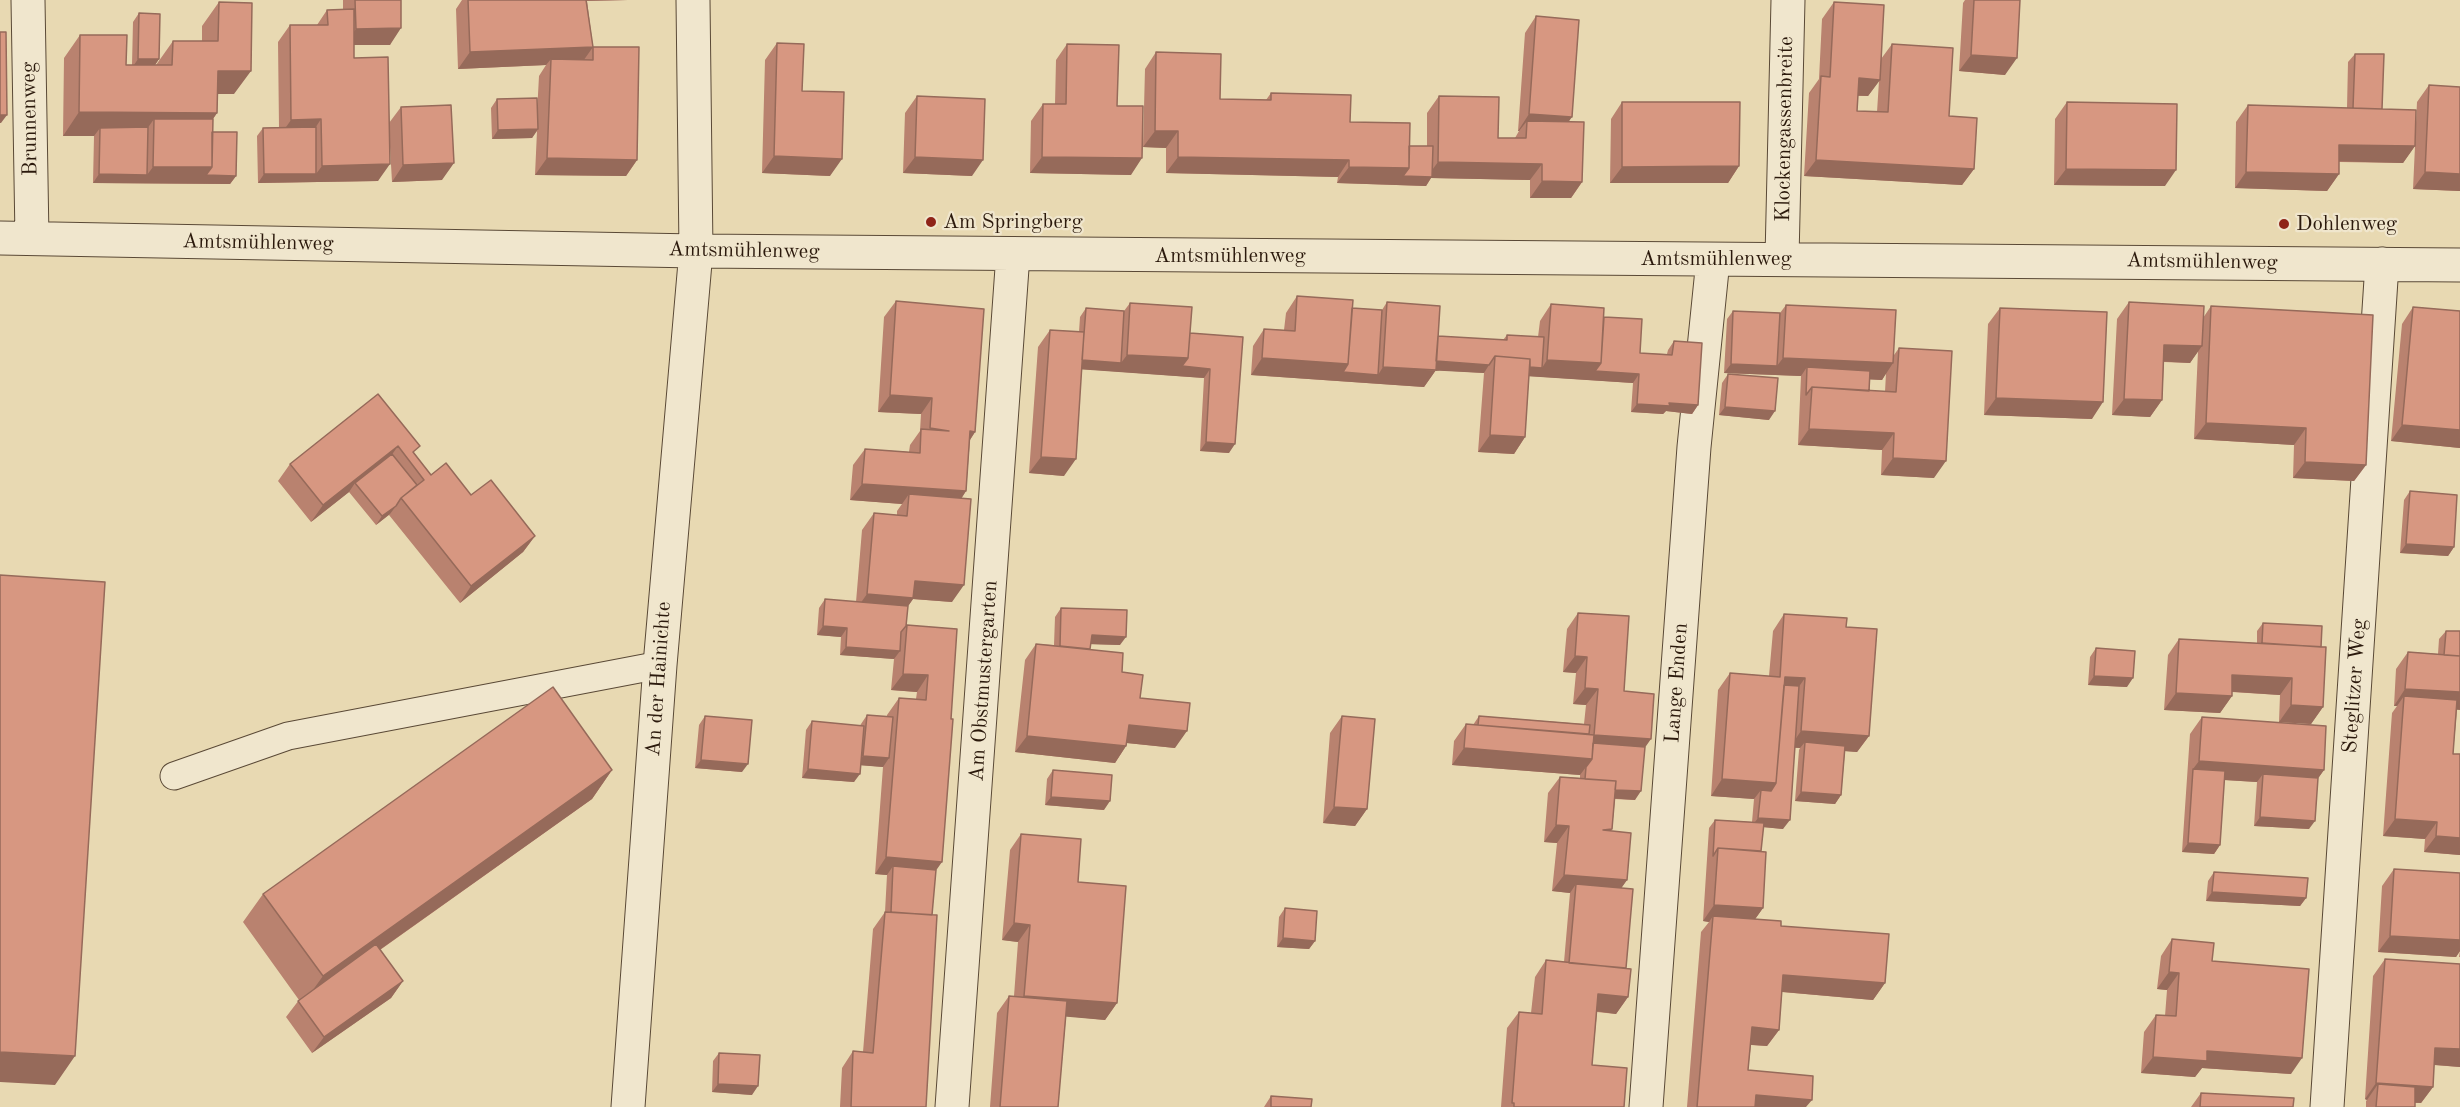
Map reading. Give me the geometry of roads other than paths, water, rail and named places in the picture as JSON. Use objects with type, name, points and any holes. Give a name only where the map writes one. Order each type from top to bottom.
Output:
[{"type":"street","name":"Brunnenweg","points":[[28,0],[32,238]]},
{"type":"street","points":[[693,0],[696,251]]},
{"type":"street","name":"Klockengassenbreite","points":[[1782,258],[1788,0]]},
{"type":"street","name":"Amtsmühlenweg","points":[[0,238],[696,251],[2460,265]]},
{"type":"street","name":"An der Hainichte","points":[[628,1107],[660,665],[696,251]]},
{"type":"street","name":"Am Obstmustergarten","points":[[952,1107],[1013,254]]},
{"type":"street","name":"Lange Enden","points":[[1646,1107],[1694,447],[1713,260]]},
{"type":"street","name":"Steglitzer Weg","points":[[2327,1107],[2382,264]]},
{"type":"lane","points":[[174,776],[288,736],[660,665]]},
{"type":"place","name":"Am Springberg","points":[[931,222]]},
{"type":"place","name":"Dohlenweg","points":[[2284,224]]}]
